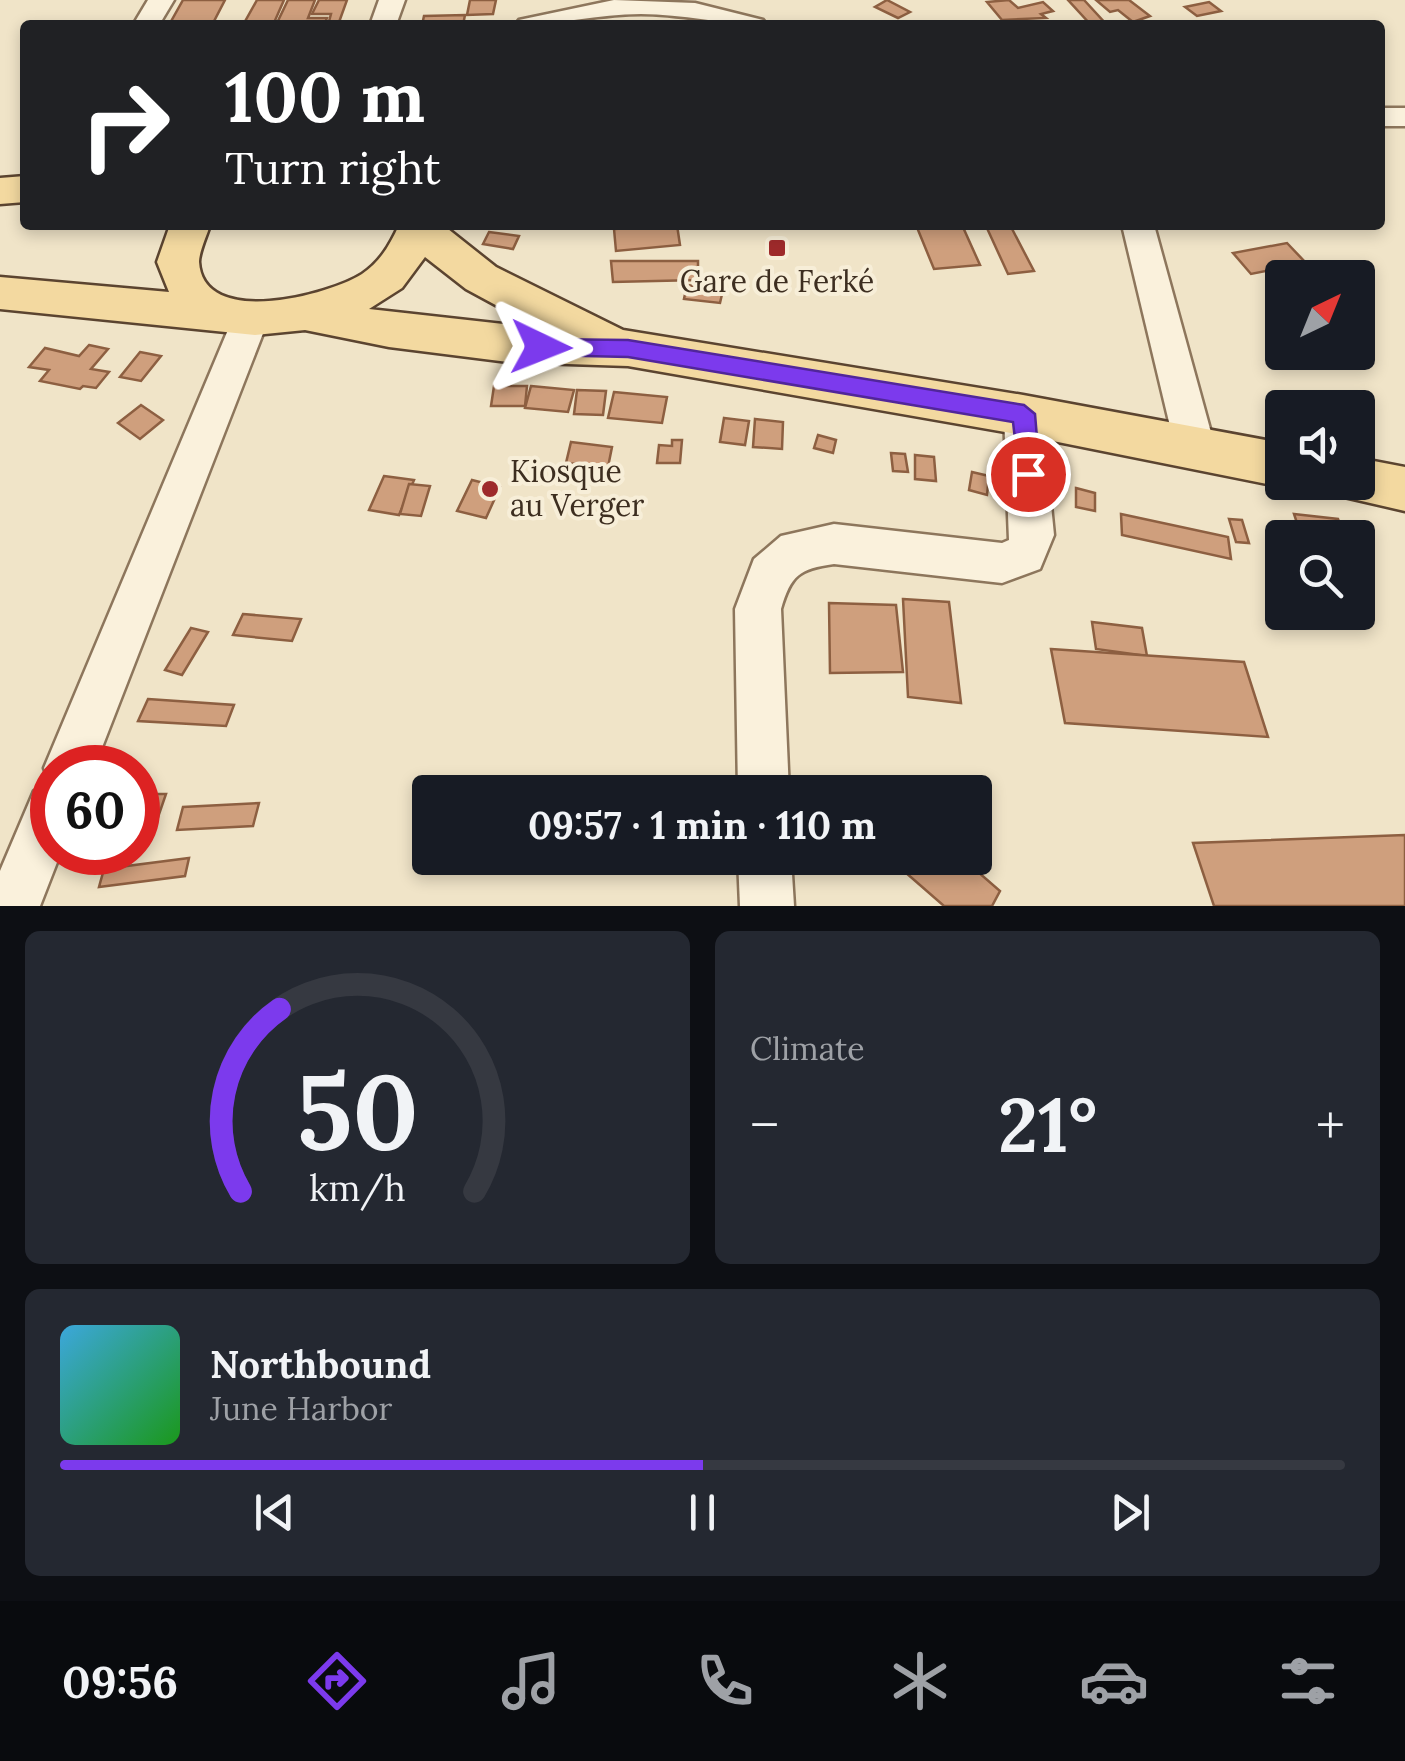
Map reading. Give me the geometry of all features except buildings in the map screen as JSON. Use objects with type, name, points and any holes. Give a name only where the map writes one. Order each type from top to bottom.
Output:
[{"type":"main road","points":[[188,230],[178,262],[190,292],[238,316]]},
{"type":"main road","points":[[310,314],[341,305],[380,282],[407,254],[417,230]]},
{"type":"main road","points":[[423,230],[433,242],[486,281],[628,348]]},
{"type":"main road","points":[[0,293],[238,316],[310,314],[487,343],[568,349],[628,348],[1024,414],[1265,462]]},
{"type":"main road","points":[[1375,483],[1405,489]]},
{"type":"street","points":[[546,20],[594,7],[650,2],[702,8],[739,20]]},
{"type":"street","points":[[1139,230],[1195,448]]},
{"type":"street","points":[[78,745],[238,316]]},
{"type":"street","points":[[763,775],[758,609],[770,572],[796,550],[834,544],[1002,563],[1025,556],[1033,534],[1024,414]]},
{"type":"street","points":[[13,906],[30,863]]},
{"type":"street","points":[[766,875],[767,906]]},
{"type":"place","name":"Gare de Ferké","points":[[777,248]]},
{"type":"place","name":"Kiosque au Verger","points":[[490,489]]},
{"type":"route","points":[[541,347],[628,348],[1024,414],[1028,474]]}]
